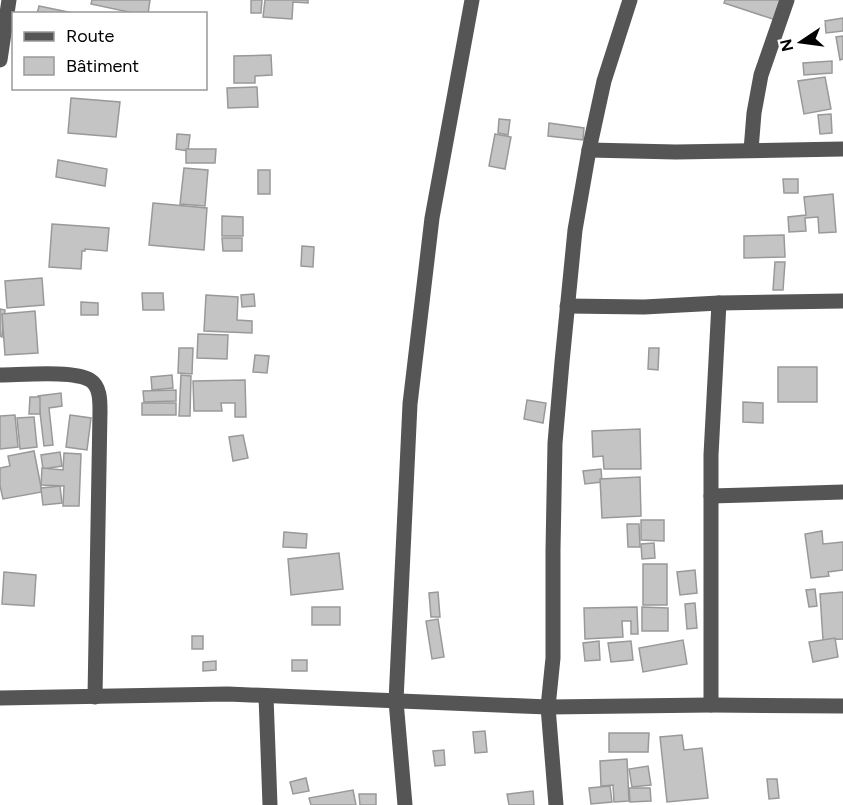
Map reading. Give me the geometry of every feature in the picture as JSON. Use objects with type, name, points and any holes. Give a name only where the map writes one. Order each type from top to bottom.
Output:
[{"type":"street","points":[[0,60],[9,0]]},
{"type":"street","points":[[405,805],[396,700],[410,404],[432,218],[472,0]]},
{"type":"street","points":[[556,805],[548,707],[553,658],[555,443],[567,306],[575,230],[589,150],[604,81],[630,0]]},
{"type":"street","points":[[751,150],[754,113],[761,75],[787,0]]},
{"type":"street","points":[[589,150],[676,152],[843,149]]},
{"type":"street","points":[[567,306],[644,307],[843,301]]},
{"type":"street","points":[[711,705],[711,455],[720,303]]},
{"type":"street","points":[[0,375],[72,375],[91,380],[99,392],[95,697]]},
{"type":"street","points":[[711,496],[843,492]]},
{"type":"street","points":[[0,698],[228,694],[548,707],[843,706]]},
{"type":"street","points":[[266,696],[270,805]]},
{"type":"building","points":[[92,0],[150,0],[148,12],[129,12],[91,4]]},
{"type":"building","points":[[251,0],[262,0],[261,13],[251,13]]},
{"type":"building","points":[[265,0],[308,0],[308,3],[293,2],[292,19],[263,17]]},
{"type":"building","points":[[725,0],[786,0],[779,21],[724,3]]},
{"type":"building","points":[[39,6],[68,12],[38,12]]},
{"type":"building","points":[[843,18],[843,31],[826,33],[825,21]]},
{"type":"building","points":[[843,36],[843,59],[840,60],[836,37]]},
{"type":"building","points":[[271,55],[272,75],[255,76],[255,83],[234,83],[234,56]]},
{"type":"building","points":[[832,61],[832,73],[804,75],[803,63]]},
{"type":"building","points":[[825,77],[831,109],[804,114],[798,81]]},
{"type":"building","points":[[257,87],[258,107],[228,108],[227,88]]},
{"type":"building","points":[[71,98],[120,102],[116,137],[68,133]]},
{"type":"building","points":[[831,114],[832,133],[820,134],[818,115]]},
{"type":"building","points":[[499,119],[510,120],[508,135],[498,133]]},
{"type":"building","points":[[549,123],[584,128],[583,140],[548,136]]},
{"type":"building","points":[[177,134],[190,135],[188,151],[176,149]]},
{"type":"building","points":[[495,134],[511,137],[505,169],[489,166]]},
{"type":"building","points":[[186,149],[216,149],[215,163],[186,163]]},
{"type":"building","points":[[58,160],[107,169],[105,186],[56,177]]},
{"type":"building","points":[[184,168],[208,170],[205,206],[180,204]]},
{"type":"building","points":[[258,170],[270,170],[270,194],[258,194]]},
{"type":"building","points":[[783,179],[798,179],[798,193],[784,193]]},
{"type":"building","points":[[833,194],[836,232],[819,233],[818,217],[805,218],[806,231],[789,232],[788,217],[806,215],[804,197]]},
{"type":"building","points":[[153,203],[207,208],[204,250],[149,245]]},
{"type":"building","points":[[222,216],[243,217],[243,236],[222,236]]},
{"type":"building","points":[[52,224],[109,228],[107,251],[85,249],[82,251],[81,269],[49,267]]},
{"type":"building","points":[[784,235],[785,257],[744,258],[744,236]]},
{"type":"building","points":[[222,238],[242,238],[242,251],[223,251]]},
{"type":"building","points":[[302,246],[314,247],[313,267],[301,266]]},
{"type":"building","points":[[775,262],[785,262],[783,290],[773,290]]},
{"type":"building","points":[[42,278],[44,305],[7,308],[5,281]]},
{"type":"building","points":[[142,293],[163,293],[164,310],[143,310]]},
{"type":"building","points":[[254,294],[255,306],[242,307],[241,295]]},
{"type":"building","points":[[206,295],[238,297],[237,320],[252,321],[252,333],[204,331]]},
{"type":"building","points":[[81,302],[98,303],[98,315],[81,315]]},
{"type":"building","points":[[0,309],[5,310],[2,337],[0,336]]},
{"type":"building","points":[[35,311],[38,353],[5,355],[2,314]]},
{"type":"building","points":[[198,334],[228,335],[227,359],[197,358]]},
{"type":"building","points":[[179,348],[193,348],[192,374],[178,373]]},
{"type":"building","points":[[649,348],[659,348],[658,370],[648,369]]},
{"type":"building","points":[[255,355],[269,356],[267,373],[253,372]]},
{"type":"building","points":[[778,367],[817,367],[817,402],[778,402]]},
{"type":"building","points":[[172,375],[173,388],[152,390],[151,377]]},
{"type":"building","points":[[181,375],[191,376],[190,416],[179,416]]},
{"type":"building","points":[[245,380],[246,417],[235,417],[235,403],[221,403],[222,411],[194,411],[193,381]]},
{"type":"building","points":[[176,390],[176,401],[144,402],[143,391]]},
{"type":"building","points":[[61,393],[62,406],[49,408],[53,445],[44,446],[38,396]]},
{"type":"building","points":[[30,397],[40,397],[40,414],[29,414]]},
{"type":"building","points":[[527,400],[546,403],[543,423],[524,419]]},
{"type":"building","points":[[743,402],[763,403],[763,423],[743,422]]},
{"type":"building","points":[[142,403],[176,403],[176,415],[142,415]]},
{"type":"building","points":[[15,415],[18,447],[0,449],[0,416]]},
{"type":"building","points":[[70,415],[91,418],[87,450],[66,447]]},
{"type":"building","points":[[34,417],[37,447],[20,449],[17,418]]},
{"type":"building","points":[[640,429],[641,469],[604,469],[603,456],[593,457],[592,431]]},
{"type":"building","points":[[243,435],[248,458],[233,461],[229,437]]},
{"type":"building","points":[[34,451],[42,492],[3,499],[0,468],[10,466],[8,456]]},
{"type":"building","points":[[60,452],[62,466],[43,469],[41,455]]},
{"type":"building","points":[[64,453],[81,454],[79,506],[63,506],[64,486],[41,485],[42,468],[63,470]]},
{"type":"building","points":[[601,469],[602,482],[585,484],[583,471]]},
{"type":"building","points":[[640,477],[641,516],[602,518],[600,479]]},
{"type":"building","points":[[60,486],[62,503],[43,505],[41,488]]},
{"type":"building","points":[[641,520],[664,520],[664,541],[641,540]]},
{"type":"building","points":[[627,524],[639,524],[640,547],[628,547]]},
{"type":"building","points":[[822,531],[823,544],[843,542],[843,570],[828,572],[829,576],[811,578],[805,534]]},
{"type":"building","points":[[284,532],[307,534],[306,548],[283,547]]},
{"type":"building","points":[[654,543],[655,558],[642,559],[641,544]]},
{"type":"building","points":[[339,553],[343,589],[291,595],[288,559]]},
{"type":"building","points":[[643,564],[667,564],[667,605],[643,605]]},
{"type":"building","points":[[695,570],[697,593],[680,595],[677,572]]},
{"type":"building","points":[[4,572],[36,575],[34,606],[2,604]]},
{"type":"building","points":[[815,589],[817,606],[809,607],[806,590]]},
{"type":"building","points":[[438,592],[440,617],[431,617],[429,593]]},
{"type":"building","points":[[843,592],[843,639],[823,640],[820,594]]},
{"type":"building","points":[[695,603],[697,628],[687,629],[685,604]]},
{"type":"building","points":[[312,607],[340,607],[340,625],[312,625]]},
{"type":"building","points":[[637,607],[638,634],[631,634],[631,621],[622,621],[623,637],[585,639],[584,608]]},
{"type":"building","points":[[642,607],[668,608],[668,631],[642,631]]},
{"type":"building","points":[[438,619],[444,657],[432,659],[426,621]]},
{"type":"building","points":[[192,636],[203,636],[203,649],[192,649]]},
{"type":"building","points":[[835,638],[838,657],[813,662],[809,642]]},
{"type":"building","points":[[683,640],[687,664],[643,672],[639,648]]},
{"type":"building","points":[[599,641],[600,660],[585,661],[583,643]]},
{"type":"building","points":[[631,641],[633,660],[611,662],[608,643]]},
{"type":"building","points":[[292,660],[307,660],[307,671],[292,671]]},
{"type":"building","points":[[216,661],[216,670],[203,671],[203,662]]},
{"type":"building","points":[[485,731],[487,752],[475,753],[473,732]]},
{"type":"building","points":[[609,733],[649,733],[648,752],[609,752]]},
{"type":"building","points":[[682,735],[684,750],[702,748],[708,798],[667,802],[660,737]]},
{"type":"building","points":[[444,750],[445,765],[435,766],[433,751]]},
{"type":"building","points":[[627,759],[629,801],[614,802],[613,785],[601,786],[600,761]]},
{"type":"building","points":[[648,766],[651,785],[632,787],[629,769]]},
{"type":"building","points":[[306,778],[309,791],[293,794],[290,782]]},
{"type":"building","points":[[767,779],[777,779],[779,798],[769,799]]},
{"type":"building","points":[[610,786],[612,802],[591,804],[589,788]]},
{"type":"building","points":[[629,788],[650,788],[651,801],[630,802]]},
{"type":"building","points":[[353,790],[356,805],[311,805],[309,798]]},
{"type":"building","points":[[533,791],[534,805],[509,805],[507,794]]},
{"type":"building","points":[[359,794],[376,794],[376,805],[360,805]]}]
